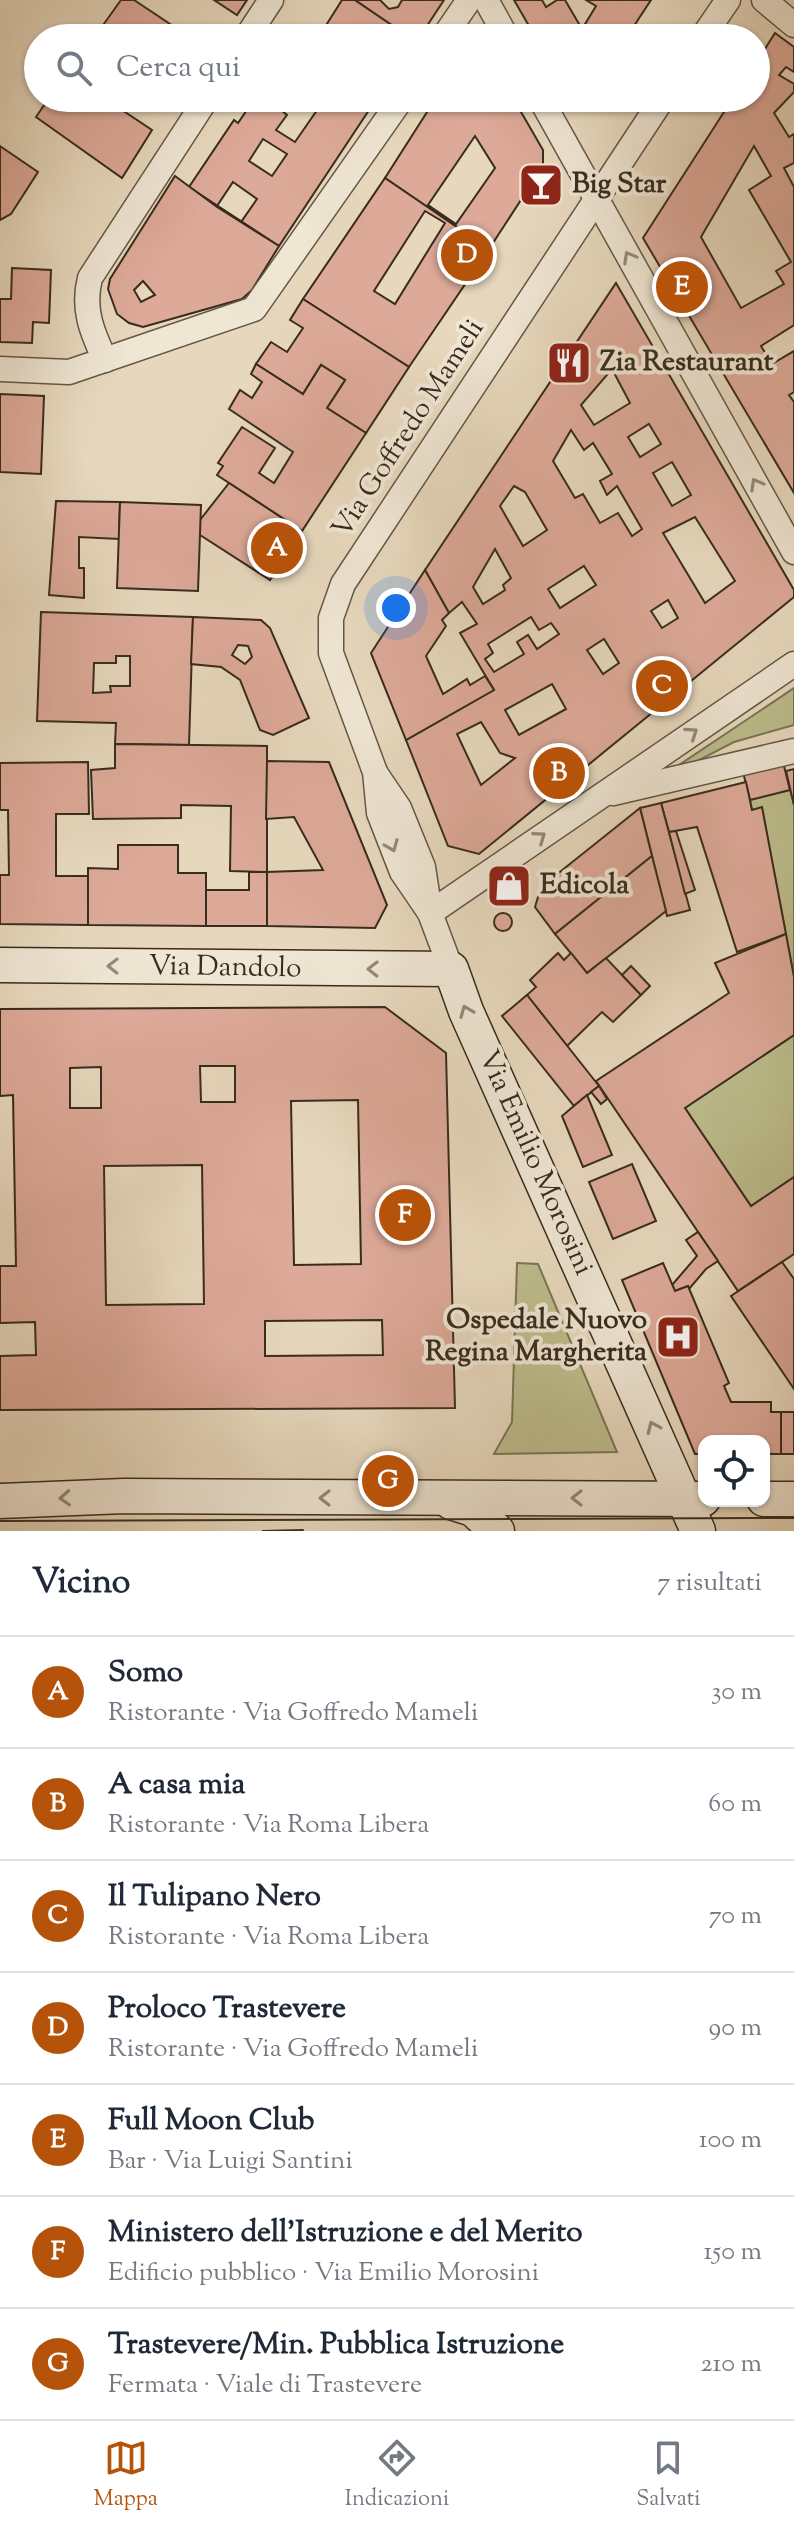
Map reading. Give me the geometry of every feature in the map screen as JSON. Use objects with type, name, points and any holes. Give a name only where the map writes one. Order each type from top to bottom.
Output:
[{"type":"street","points":[[255,24],[271,0]]},
{"type":"street","points":[[453,24],[469,0]]},
{"type":"street","points":[[486,0],[499,24]]},
{"type":"street","points":[[712,24],[728,0]]},
{"type":"street","points":[[764,0],[794,25]]},
{"type":"street","points":[[105,360],[88,317],[86,293],[90,278],[198,112]]},
{"type":"street","points":[[0,369],[69,372],[254,309],[392,112]]},
{"type":"street","points":[[548,112],[794,552]]},
{"type":"street","name":"Via Goffredo Mameli","points":[[339,593],[654,112]]},
{"type":"street","name":"Via Emilio Morosini","points":[[339,593],[330,628],[331,653],[375,772],[379,813],[402,872],[430,913],[466,1011],[694,1499],[698,1531]]},
{"type":"street","points":[[430,913],[794,664]]},
{"type":"street","points":[[596,797],[794,751]]},
{"type":"street","name":"Via Dandolo","points":[[0,965],[451,969]]},
{"type":"street","points":[[0,1501],[124,1496],[694,1499]]},
{"type":"street","points":[[431,1498],[470,1507],[497,1531]]},
{"type":"street","points":[[770,1499],[794,1499]]},
{"type":"shaded area","points":[[794,688],[794,725],[734,742],[680,770],[676,767]]},
{"type":"shaded area","points":[[790,790],[794,805],[794,977],[762,808],[752,810],[750,800]]},
{"type":"shaded area","points":[[794,1035],[794,1177],[751,1206],[685,1108]]},
{"type":"shaded area","points":[[517,1263],[538,1264],[617,1452],[494,1454],[512,1422]]},
{"type":"building","points":[[121,0],[134,0],[170,24],[104,24]]},
{"type":"building","points":[[214,0],[247,0],[237,15]]},
{"type":"building","points":[[342,0],[355,0],[390,24],[327,24]]},
{"type":"building","points":[[355,0],[380,0],[389,9],[398,7],[402,0],[444,0],[428,24],[390,24]]},
{"type":"building","points":[[514,0],[542,0],[546,7],[557,0],[565,0],[579,24],[528,24]]},
{"type":"building","points":[[586,0],[651,0],[635,24],[585,24],[596,6]]},
{"type":"building","points":[[775,33],[794,47],[794,72],[786,67],[779,75],[794,84],[794,92],[774,113],[789,137],[794,134],[794,163],[784,168],[794,187],[794,325],[761,346],[772,364],[794,351],[794,392],[789,395],[794,402],[794,493],[643,238],[724,112],[770,112],[770,41]],"holes":[[[754,146],[771,176],[749,190],[791,262],[776,271],[784,284],[741,308],[701,237]]]},
{"type":"building","points":[[39,112],[125,112],[152,130],[122,178],[36,117]]},
{"type":"building","points":[[245,112],[283,112],[287,115],[276,130],[295,142],[316,112],[368,112],[279,246],[241,221],[257,199],[233,182],[217,206],[189,187],[234,120],[238,123]],"holes":[[[263,139],[287,154],[272,176],[249,161]]]},
{"type":"building","points":[[427,112],[521,112],[543,150],[543,166],[489,249],[385,178]],"holes":[[[475,136],[495,168],[456,224],[428,205]]]},
{"type":"building","points":[[0,146],[38,172],[11,214],[0,220]]},
{"type":"building","points":[[175,176],[279,246],[252,290],[242,299],[143,327],[129,323],[117,314],[108,289],[110,279]],"holes":[[[143,281],[155,295],[141,302],[134,290]]]},
{"type":"building","points":[[385,178],[489,249],[409,367],[303,299]],"holes":[[[425,211],[445,223],[395,304],[374,291]]]},
{"type":"building","points":[[12,268],[51,270],[49,323],[33,322],[32,343],[0,342],[0,299],[11,299]]},
{"type":"building","points":[[616,283],[794,590],[794,597],[479,854],[448,846],[406,740],[494,690],[460,633],[477,624],[462,602],[449,613],[425,570]],"holes":[[[612,369],[630,403],[594,425],[581,405]],[[649,424],[661,444],[640,457],[628,437]],[[571,430],[584,450],[593,443],[612,474],[600,481],[607,495],[617,486],[642,529],[632,536],[618,513],[600,523],[583,494],[575,498],[553,461]],[[672,462],[691,495],[672,506],[653,473]],[[514,486],[525,492],[547,530],[523,546],[500,506]],[[695,517],[735,581],[705,603],[663,533]],[[495,549],[511,578],[503,585],[505,590],[483,604],[473,587]],[[584,566],[596,585],[560,608],[548,589]],[[668,600],[678,618],[662,628],[651,611]],[[531,617],[539,630],[551,623],[559,634],[537,649],[528,635],[517,642],[524,654],[494,672],[485,659],[493,653],[488,644]],[[604,639],[619,663],[603,674],[587,650]],[[552,684],[566,709],[519,735],[505,710]],[[481,722],[500,753],[515,758],[481,785],[457,734]]]},
{"type":"building","points":[[303,299],[409,367],[366,433],[327,408],[345,380],[321,365],[303,394],[256,364],[271,342],[287,352],[303,328],[290,320]]},
{"type":"building","points":[[256,364],[303,394],[321,365],[345,380],[327,408],[366,433],[302,531],[217,475],[223,466],[218,463],[242,427],[275,448],[259,473],[274,483],[293,452],[229,409],[240,390],[252,398],[262,382],[251,374]]},
{"type":"building","points":[[0,394],[44,396],[41,474],[0,472]]},
{"type":"building","points":[[229,483],[302,531],[270,580],[200,535],[200,520]]},
{"type":"building","points":[[56,501],[120,502],[119,539],[79,537],[79,568],[84,568],[84,598],[49,595]]},
{"type":"building","points":[[120,502],[201,505],[198,591],[117,588]]},
{"type":"building","points":[[425,570],[449,613],[442,620],[446,626],[426,656],[443,694],[467,679],[470,685],[485,676],[494,690],[406,740],[371,653]]},
{"type":"building","points":[[41,612],[193,617],[189,745],[115,744],[116,723],[37,721]],"holes":[[[116,656],[130,656],[130,686],[110,686],[111,692],[93,693],[94,663],[116,663]]]},
{"type":"building","points":[[193,617],[261,620],[270,628],[309,718],[273,735],[260,730],[240,680],[221,667],[191,664]],"holes":[[[238,645],[248,646],[252,657],[245,664],[232,655]]]},
{"type":"building","points":[[115,744],[267,746],[267,872],[230,871],[231,806],[181,805],[181,818],[93,819],[91,770],[115,768]]},
{"type":"building","points":[[267,761],[329,762],[387,905],[375,928],[267,926],[267,872],[323,870],[294,817],[266,819]]},
{"type":"building","points":[[88,762],[89,814],[56,814],[56,876],[88,876],[88,925],[0,924],[0,875],[9,875],[8,810],[0,810],[0,763]]},
{"type":"building","points":[[783,762],[790,790],[750,800],[743,772]]},
{"type":"building","points":[[794,769],[794,805],[786,771]]},
{"type":"building","points":[[746,782],[752,810],[762,807],[786,934],[737,952],[697,827],[669,832],[661,803]]},
{"type":"building","points":[[661,803],[690,910],[667,916],[640,808]]},
{"type":"building","points":[[640,808],[652,856],[555,934],[535,907],[541,887]]},
{"type":"building","points":[[676,831],[695,890],[685,894],[669,832]]},
{"type":"building","points":[[118,845],[178,845],[178,873],[206,873],[206,926],[88,925],[88,868],[118,869]]},
{"type":"building","points":[[652,856],[666,911],[587,973],[555,934]]},
{"type":"building","points":[[249,872],[267,872],[267,926],[206,926],[206,890],[249,890]]},
{"type":"building","points":[[499,913],[507,913],[512,922],[510,929],[499,931],[494,926],[494,918]]},
{"type":"building","points":[[786,934],[794,977],[794,1035],[685,1108],[751,1206],[794,1177],[794,1254],[738,1291],[596,1081],[729,993],[715,963]]},
{"type":"building","points":[[558,953],[564,960],[571,953],[587,973],[606,958],[641,995],[613,1022],[602,1012],[567,1046],[527,995],[536,987],[530,980]]},
{"type":"building","points":[[631,966],[650,986],[641,995],[622,975]]},
{"type":"building","points":[[527,995],[599,1086],[574,1106],[502,1016]]},
{"type":"building","points":[[385,1007],[446,1053],[455,1408],[0,1410],[0,1356],[36,1355],[35,1322],[0,1323],[0,1266],[16,1266],[13,1095],[0,1096],[0,1009]],"holes":[[[200,1066],[235,1066],[235,1102],[201,1102]],[[101,1067],[101,1108],[70,1108],[70,1068]],[[358,1100],[361,1264],[294,1265],[291,1101]],[[202,1165],[204,1304],[106,1305],[104,1166]],[[382,1320],[383,1355],[265,1356],[265,1321]]]},
{"type":"building","points":[[599,1086],[607,1099],[601,1104],[591,1092]]},
{"type":"building","points":[[587,1095],[612,1155],[583,1167],[562,1116]]},
{"type":"building","points":[[632,1164],[656,1221],[613,1239],[589,1182]]},
{"type":"building","points":[[698,1232],[718,1261],[706,1269],[689,1289],[688,1286],[675,1291],[672,1285],[697,1256],[686,1240]]},
{"type":"building","points":[[782,1262],[794,1279],[794,1389],[731,1296]]},
{"type":"building","name":"Ospedale Nuovo Regina Margherita","points":[[663,1263],[675,1291],[688,1286],[729,1383],[724,1386],[731,1402],[771,1402],[771,1412],[781,1412],[781,1454],[770,1454],[770,1435],[698,1435],[698,1454],[695,1454],[622,1280]]},
{"type":"building","points":[[781,1412],[794,1412],[794,1454],[781,1454]]},
{"type":"tram line","points":[[0,1521],[794,1518]]},
{"type":"tram line","points":[[263,1531],[303,1530]]},
{"type":"place","name":"Big Star","points":[[541,185]]},
{"type":"place","name":"Proloco Trastevere","points":[[467,255]]},
{"type":"place","name":"Full Moon Club","points":[[682,287]]},
{"type":"place","name":"Zia Restaurant","points":[[569,363]]},
{"type":"place","name":"Somo","points":[[277,548]]},
{"type":"place","name":"Il Tulipano Nero","points":[[662,686]]},
{"type":"place","name":"A casa mia","points":[[559,773]]},
{"type":"place","name":"Edicola","points":[[509,886]]},
{"type":"place","name":"Ministero dell'Istruzione e del Merito","points":[[405,1215]]},
{"type":"place","name":"Ospedale Nuovo Regina Margherita","points":[[678,1337]]},
{"type":"place","name":"Trastevere/Min. Pubblica Istruzione","points":[[388,1481]]}]
